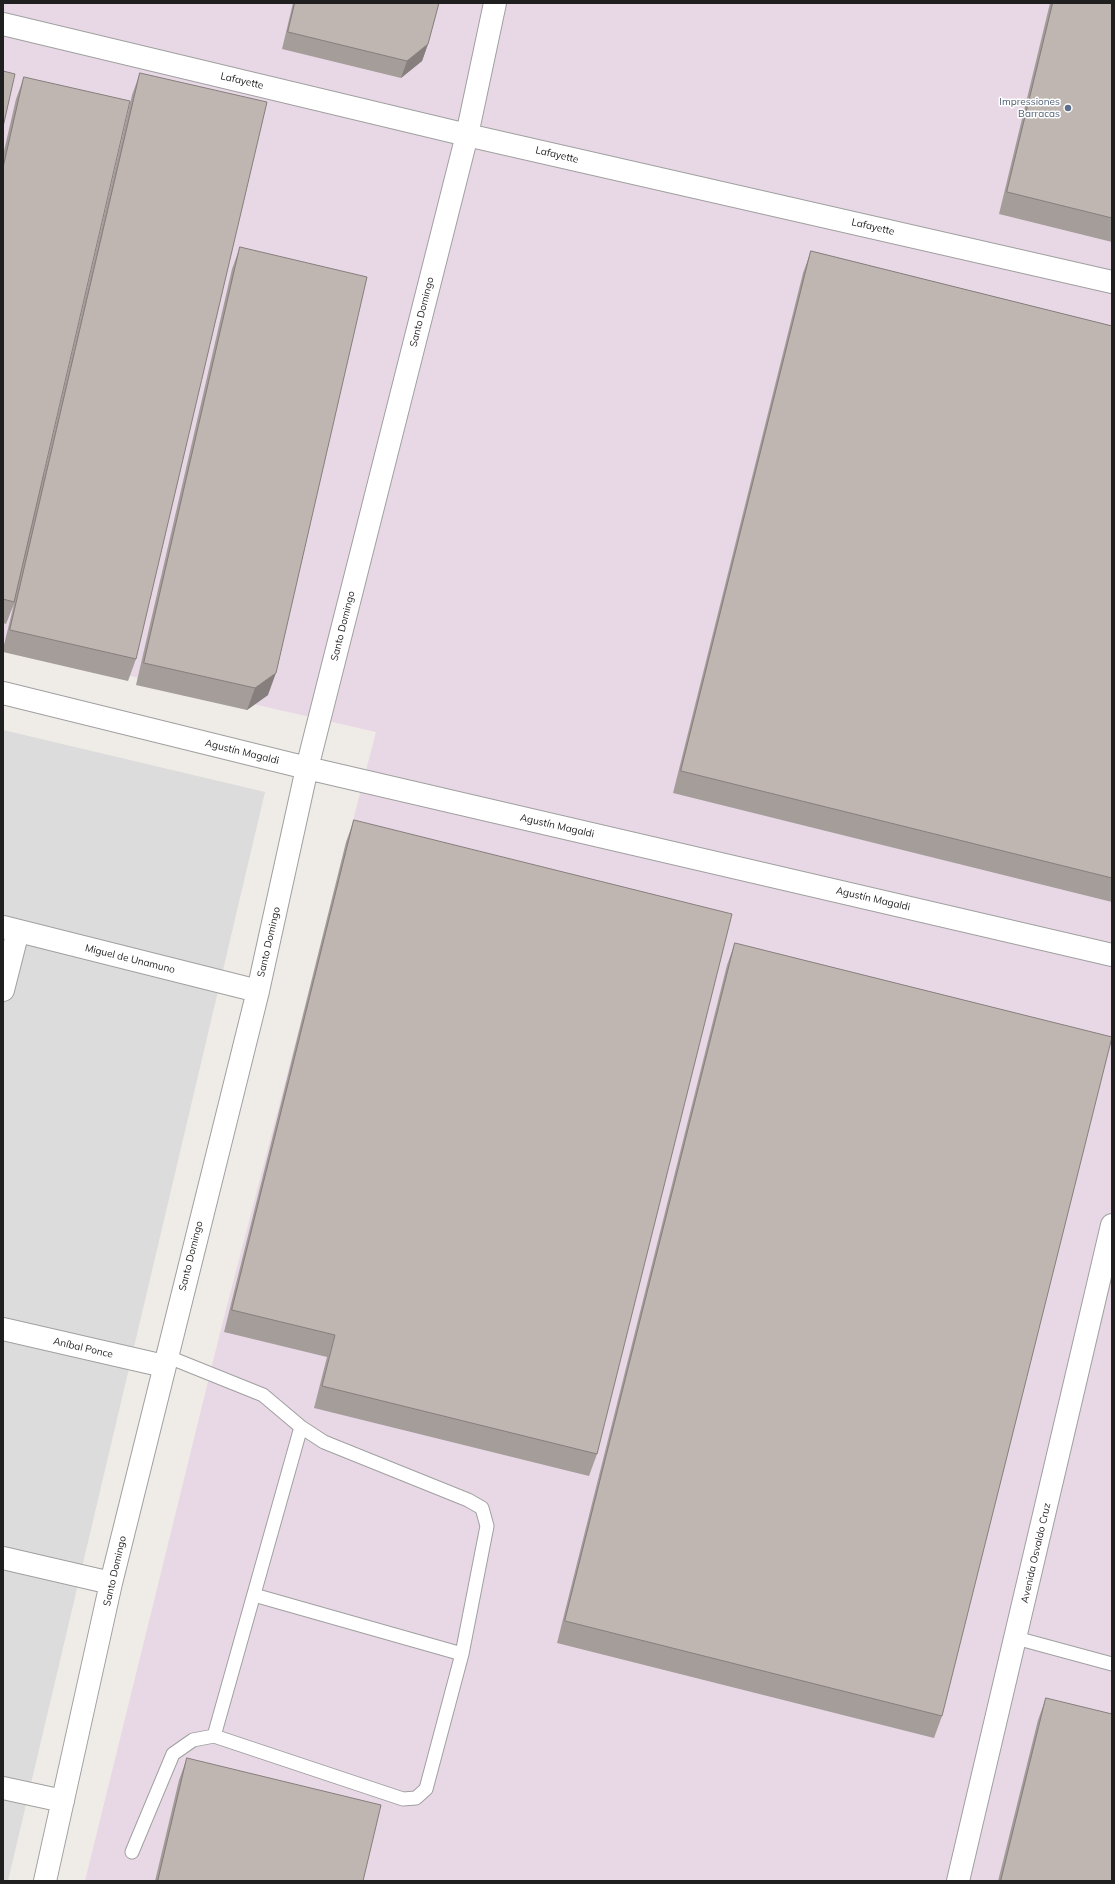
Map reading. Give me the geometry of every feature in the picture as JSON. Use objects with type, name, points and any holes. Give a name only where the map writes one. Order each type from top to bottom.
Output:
[{"type":"street","name":"Santo Domingo","points":[[45,1881],[112,1583],[165,1361],[258,992],[307,768],[467,135],[495,3]]},
{"type":"street","name":"Lafayette","points":[[3,24],[467,135],[1112,282]]},
{"type":"street","name":"Agustín Magaldi","points":[[3,693],[307,768],[1112,955]]},
{"type":"street","name":"Miguel de Unamuno","points":[[10,929],[258,992]]},
{"type":"street","points":[[3,990],[10,929]]},
{"type":"street","name":"Avenida Osvaldo Cruz","points":[[958,1881],[1112,1225]]},
{"type":"street","name":"Aníbal Ponce","points":[[3,1330],[165,1361]]},
{"type":"street","points":[[3,1558],[112,1583]]},
{"type":"street","points":[[3,1788],[63,1801]]},
{"type":"lane","points":[[132,1852],[173,1754],[193,1740],[214,1736],[403,1799],[416,1798],[426,1789],[462,1654],[487,1526],[482,1508],[468,1500],[324,1442],[301,1427],[263,1395],[165,1361]]},
{"type":"lane","points":[[214,1736],[301,1427]]},
{"type":"lane","points":[[254,1596],[462,1654]]},
{"type":"lane","points":[[1016,1638],[1112,1664]]},
{"type":"shaded area","points":[[3,3],[1112,3],[1112,1881],[85,1881],[220,1333],[376,732],[3,647]]},
{"type":"shaded area","points":[[3,730],[265,792],[8,1881],[3,1881]]},
{"type":"building","points":[[295,3],[439,3],[428,44],[407,61],[288,32]]},
{"type":"building","name":"Impressiones Barracas","points":[[1053,3],[1112,3],[1112,218],[1007,192]]},
{"type":"building","points":[[3,71],[15,74],[3,127]]},
{"type":"building","points":[[140,73],[267,102],[136,659],[10,630]]},
{"type":"building","points":[[24,77],[130,101],[14,602],[3,599],[3,168]]},
{"type":"building","points":[[240,247],[367,277],[276,673],[255,688],[144,663]]},
{"type":"building","points":[[811,251],[1112,326],[1112,878],[681,771]]},
{"type":"building","points":[[354,820],[732,914],[597,1454],[322,1386],[335,1335],[232,1310]]},
{"type":"building","points":[[735,943],[1112,1037],[942,1716],[565,1621]]},
{"type":"building","points":[[1046,1698],[1112,1714],[1112,1881],[1001,1881]]},
{"type":"building","points":[[187,1758],[381,1805],[363,1881],[158,1881]]},
{"type":"place","name":"Impressiones Barracas","points":[[1068,108]]}]
